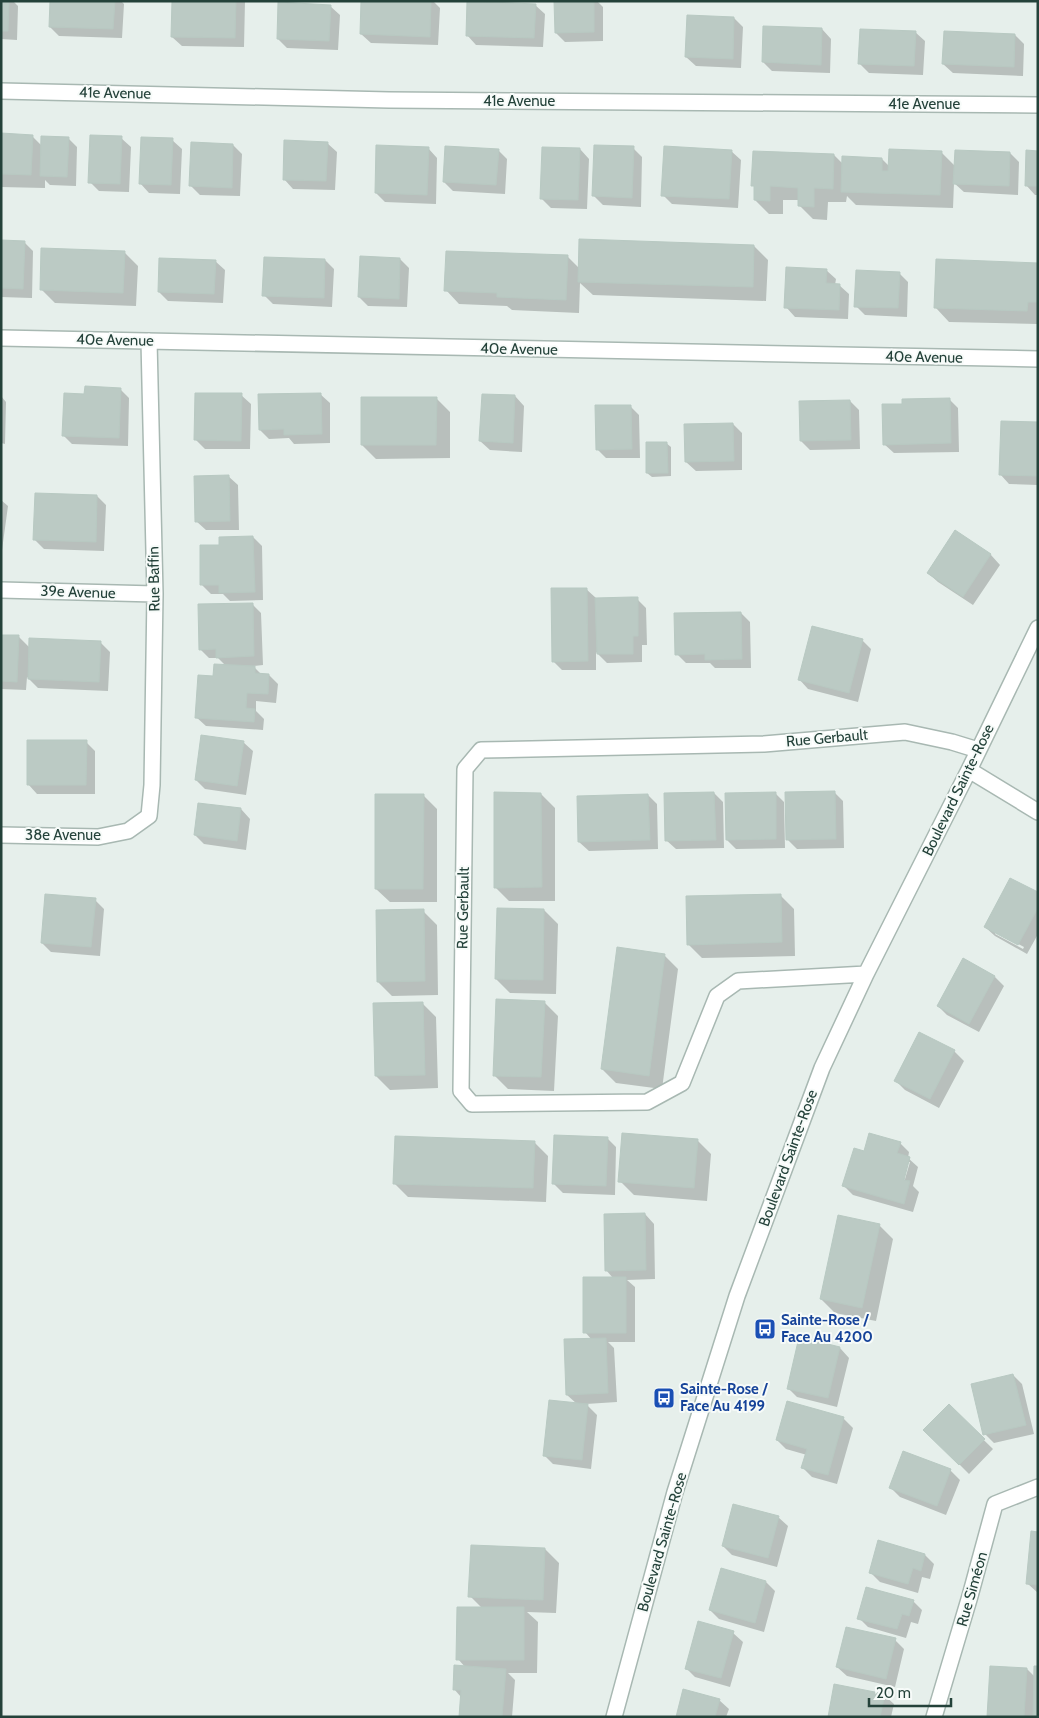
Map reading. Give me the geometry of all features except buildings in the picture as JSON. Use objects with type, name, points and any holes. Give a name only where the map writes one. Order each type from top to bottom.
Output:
[{"type":"street","name":"41e Avenue","points":[[1,91],[389,100],[1038,106]]},
{"type":"street","name":"40e Avenue","points":[[1,338],[1038,359]]},
{"type":"street","name":"Rue Baffin","points":[[149,341],[155,594],[152,785],[149,816]]},
{"type":"street","name":"39e Avenue","points":[[1,590],[155,594]]},
{"type":"street","name":"Boulevard Sainte-Rose","points":[[614,1717],[676,1492],[737,1296],[822,1068],[866,974],[1038,628]]},
{"type":"street","name":"Rue Gerbault","points":[[866,974],[738,981],[717,996],[682,1083],[647,1102],[472,1104],[461,1091],[465,769],[481,750],[764,744],[905,732],[952,742],[978,750]]},
{"type":"street","points":[[969,770],[1038,812]]},
{"type":"street","name":"38e Avenue","points":[[1,835],[98,837],[128,832],[149,816]]},
{"type":"street","name":"Rue Siméon","points":[[934,1717],[995,1504],[1038,1487]]},
{"type":"place","name":"Sainte-Rose / Face Au 4200","points":[[765,1329]]},
{"type":"place","name":"Sainte-Rose / Face Au 4199","points":[[664,1398]]}]
